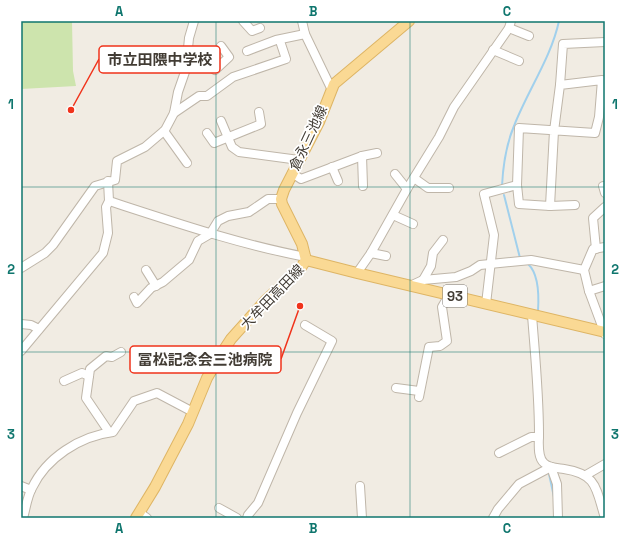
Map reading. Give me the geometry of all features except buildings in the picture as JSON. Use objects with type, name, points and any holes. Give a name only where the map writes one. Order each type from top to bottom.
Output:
[{"type":"main road","name":"倉永三池線","points":[[281,199],[292,173],[319,122],[331,88],[342,76],[409,21]]},
{"type":"main road","points":[[281,199],[282,204],[302,244],[306,258]]},
{"type":"main road","name":"大牟田高田線","points":[[141,516],[193,412],[207,378],[231,339],[265,301],[300,269],[306,258],[357,274],[605,333]]},
{"type":"street","points":[[21,268],[45,253],[66,228],[95,186],[115,180],[117,161],[145,147],[164,131],[174,113],[178,92],[186,69],[189,38],[194,21]]},
{"type":"street","points":[[243,21],[252,31],[260,28]]},
{"type":"street","points":[[302,21],[305,34],[331,88]]},
{"type":"street","points":[[357,274],[371,253],[407,189],[439,137],[454,107],[510,24],[530,36]]},
{"type":"street","points":[[247,51],[276,40],[280,41],[305,34]]},
{"type":"street","points":[[174,113],[199,96],[208,96],[233,77],[286,59],[280,41]]},
{"type":"street","points":[[550,206],[554,131],[560,85],[563,44],[605,42]]},
{"type":"street","points":[[187,58],[206,64],[215,70],[230,57],[221,46]]},
{"type":"street","points":[[493,50],[519,61]]},
{"type":"street","points":[[560,85],[604,80],[602,117],[596,133],[519,128],[517,186],[519,204],[574,206]]},
{"type":"street","points":[[207,134],[214,144],[261,124],[259,112]]},
{"type":"street","points":[[221,121],[232,148],[238,152],[299,160]]},
{"type":"street","points":[[164,131],[187,163]]},
{"type":"street","points":[[292,173],[301,179],[362,156],[377,153]]},
{"type":"street","points":[[362,156],[363,186]]},
{"type":"street","points":[[332,167],[338,181]]},
{"type":"street","points":[[395,174],[407,189]]},
{"type":"street","points":[[414,178],[428,188],[449,188]]},
{"type":"street","points":[[21,351],[25,340],[38,329],[103,253],[108,233],[106,207],[109,201],[108,181]]},
{"type":"street","points":[[486,304],[494,235],[484,194],[517,186]]},
{"type":"street","points":[[134,297],[137,303],[189,260],[198,241],[210,234],[218,221],[228,216],[249,212],[268,199],[281,199]]},
{"type":"street","points":[[109,201],[210,234],[265,249],[306,258]]},
{"type":"street","points":[[596,249],[593,218],[605,207]]},
{"type":"street","points":[[393,215],[413,224]]},
{"type":"street","points":[[423,280],[431,266],[433,253],[443,240]]},
{"type":"street","points":[[605,247],[593,249],[584,270],[589,291],[605,333]]},
{"type":"street","points":[[371,253],[386,256]]},
{"type":"street","points":[[410,286],[423,280],[456,277],[471,272],[480,265],[531,260],[584,270]]},
{"type":"street","points":[[146,270],[156,286]]},
{"type":"street","points":[[589,291],[605,286]]},
{"type":"street","points":[[396,388],[419,394],[429,347],[440,346],[447,341],[442,307],[449,295]]},
{"type":"street","points":[[532,315],[539,396],[539,454],[543,463],[551,467],[572,470],[586,475],[593,481],[604,516]]},
{"type":"street","points":[[21,324],[31,325],[38,329]]},
{"type":"street","points":[[247,518],[248,514],[258,503],[297,413],[332,341],[304,325]]},
{"type":"street","points":[[109,432],[86,398],[90,369],[97,365],[100,359],[106,356],[112,357],[121,352]]},
{"type":"street","points":[[64,381],[82,373],[89,376]]},
{"type":"street","points":[[24,518],[31,490],[38,478],[65,451],[101,434],[113,432],[134,401],[157,393],[193,412]]},
{"type":"street","points":[[498,453],[531,437],[539,437]]},
{"type":"street","points":[[586,475],[605,464]]},
{"type":"street","points":[[493,518],[498,509],[519,484],[551,467]]},
{"type":"street","points":[[551,467],[557,484],[558,518]]},
{"type":"street","points":[[21,486],[31,490]]},
{"type":"street","points":[[360,486],[362,518]]},
{"type":"street","points":[[220,508],[237,518]]},
{"type":"green space","points":[[21,21],[72,21],[73,71],[76,86],[21,89]]},
{"type":"waterway","points":[[502,186],[505,155],[511,133],[551,48],[559,21]]},
{"type":"waterway","points":[[504,195],[520,258]]},
{"type":"waterway","points":[[528,264],[532,268],[536,279],[538,311]]},
{"type":"waterway","points":[[549,474],[554,497]]},
{"type":"place","name":"市立田隈中学校","points":[[71,110]]},
{"type":"place","name":"冨松記念会三池病院","points":[[300,306]]}]
